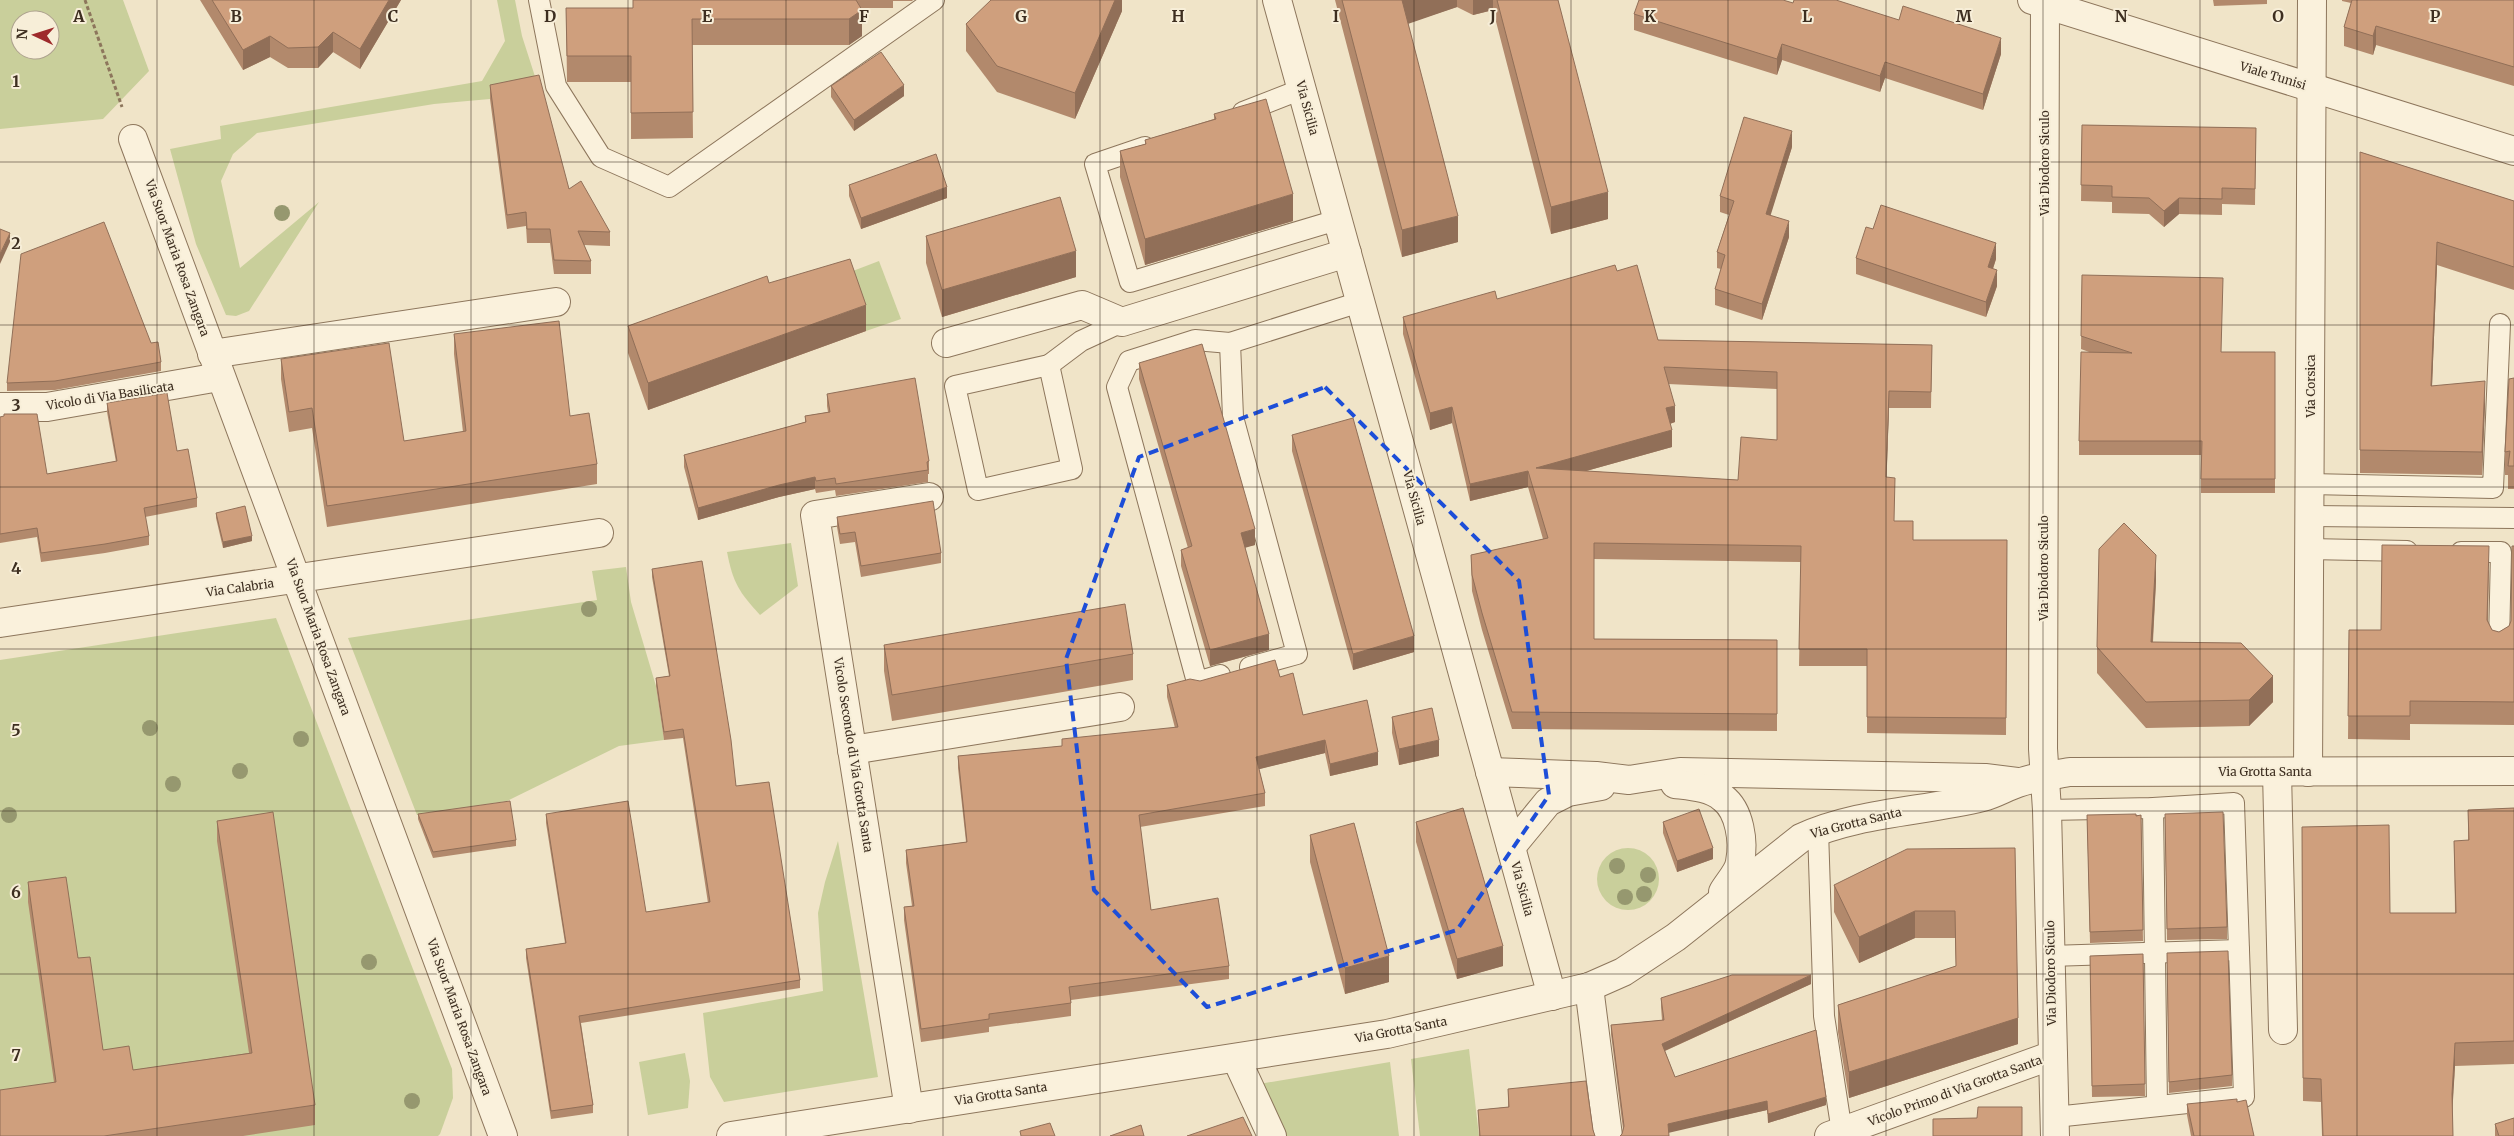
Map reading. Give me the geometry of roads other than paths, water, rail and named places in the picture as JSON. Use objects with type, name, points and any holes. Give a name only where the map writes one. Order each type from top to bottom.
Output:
[{"type":"street","name":"Via Sicilia","points":[[1277,0],[1552,996]]},
{"type":"street","name":"Via Corsica","points":[[2308,772],[2312,0]]},
{"type":"street","name":"Viale Tunisi","points":[[2041,1],[2514,152]]},
{"type":"street","name":"Via Diodoro Siculo","points":[[2041,1],[2031,779],[2048,810],[2055,1127]]},
{"type":"street","name":"Via Suor Maria Rosa Zangara","points":[[132,139],[503,1136]]},
{"type":"street","points":[[946,343],[1082,305],[1122,322],[1347,253]]},
{"type":"street","name":"Vicolo di Via Basilicata","points":[[0,407],[47,407],[216,366],[556,302]]},
{"type":"street","name":"Vicolo Secondo di Via Grotta Santa","points":[[909,1109],[815,515],[929,497]]},
{"type":"street","name":"Via Calabria","points":[[0,623],[599,534]]},
{"type":"street","points":[[852,750],[1120,707]]},
{"type":"street","name":"Via Grotta Santa","points":[[1490,772],[1596,776],[1629,780],[1680,772],[2031,779]]},
{"type":"street","name":"Via Grotta Santa","points":[[731,1136],[1388,1034],[1589,987],[1623,972],[1676,937],[1801,838],[1818,830],[1874,816],[1984,797],[2031,779],[2070,772],[2514,772]]},
{"type":"street","points":[[2277,772],[2283,1030]]},
{"type":"street","points":[[1510,847],[1548,802],[1568,792],[1629,780],[1699,786],[1723,798],[1734,814],[1741,835],[1740,864],[1714,906]]},
{"type":"street","points":[[1589,987],[1608,1136]]},
{"type":"street","name":"Vicolo Primo di Via Grotta Santa","points":[[1836,1134],[2053,1055]]},
{"type":"street","points":[[1236,1058],[1272,1136]]},
{"type":"lane","points":[[539,0],[556,86],[601,157],[669,187],[934,0]]},
{"type":"lane","points":[[1223,119],[1302,89]]},
{"type":"lane","points":[[1159,141],[1095,164],[1130,282],[1337,220]]},
{"type":"lane","points":[[1230,343],[1233,417],[1297,654],[1197,682],[1117,386],[1129,361],[1195,340],[1230,343],[1360,302]]},
{"type":"lane","points":[[1049,365],[1072,469],[978,490],[955,386],[1049,365],[1081,341],[1122,322]]},
{"type":"lane","points":[[2310,484],[2493,488],[2500,324]]},
{"type":"lane","points":[[2310,516],[2514,518]]},
{"type":"lane","points":[[2309,549],[2501,552],[2500,643]]},
{"type":"lane","points":[[2048,810],[2152,808],[2234,803],[2244,1097],[2158,1106],[2055,1127]]},
{"type":"lane","points":[[2152,808],[2158,1106]]},
{"type":"lane","points":[[1818,830],[1833,1013],[1836,1134]]},
{"type":"lane","points":[[2050,956],[2239,950]]}]
